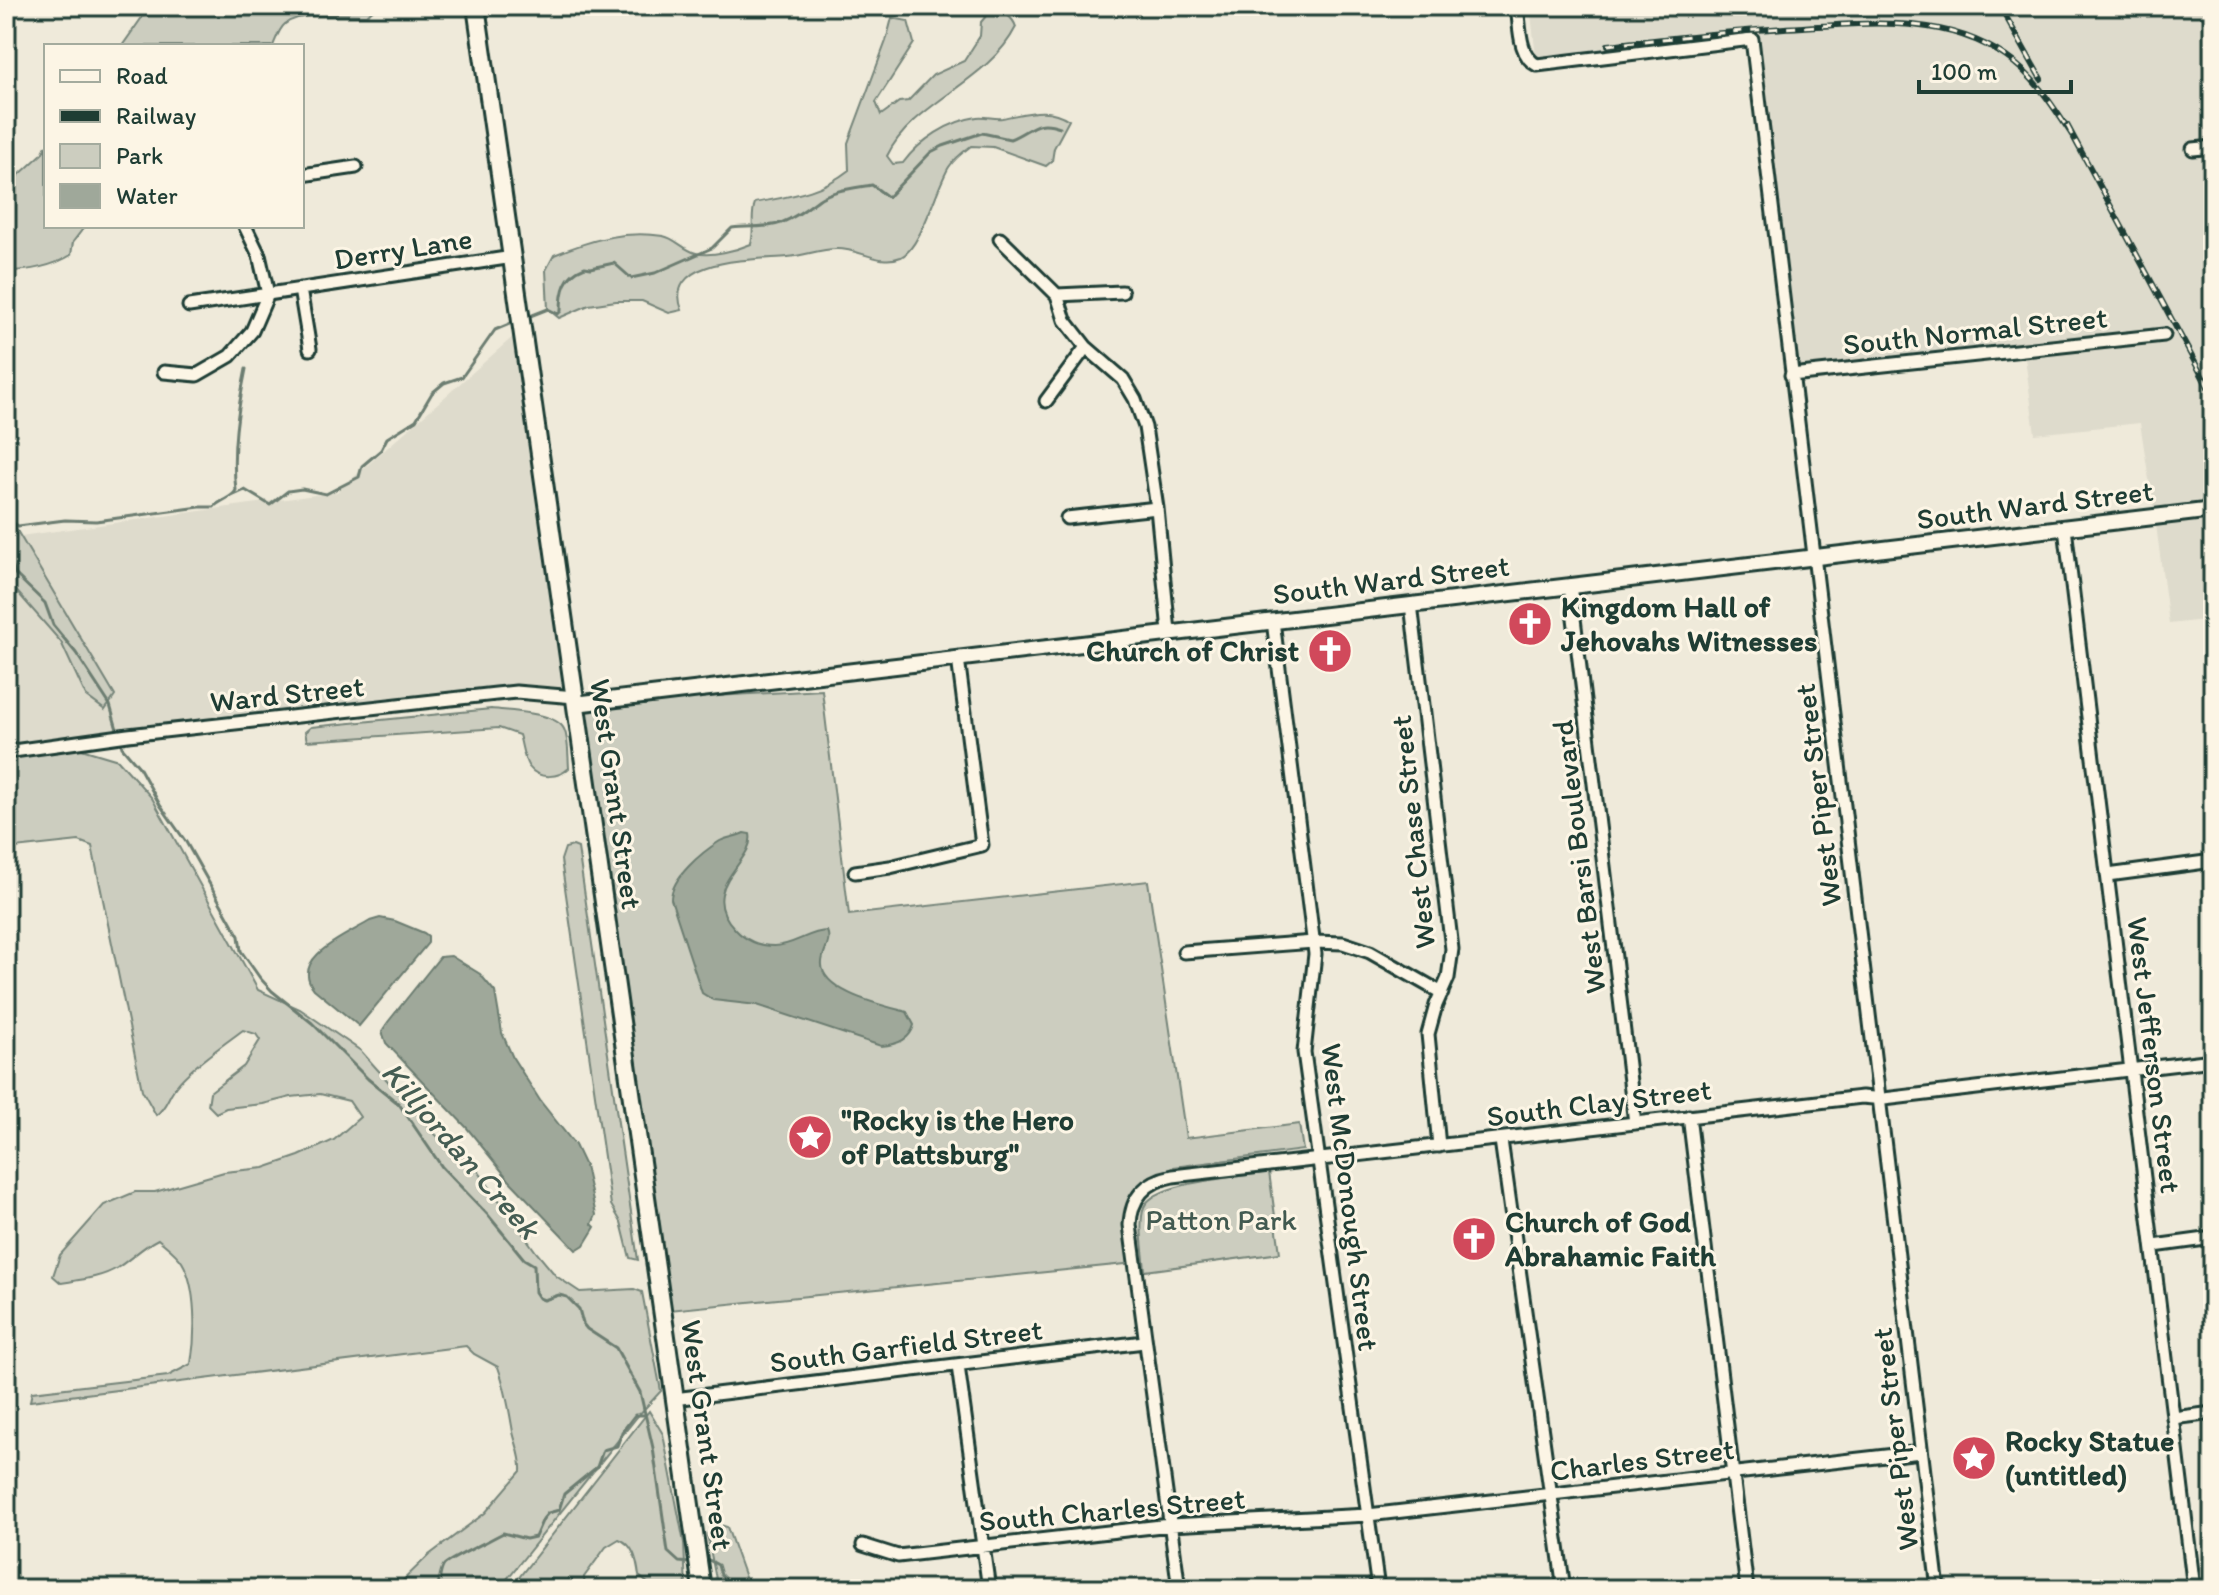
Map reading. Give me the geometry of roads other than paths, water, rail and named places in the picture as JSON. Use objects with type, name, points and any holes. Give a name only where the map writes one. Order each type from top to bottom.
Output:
[{"type":"main road","name":"West Grant Street","points":[[476,6],[702,1589]]},
{"type":"street","name":"West Piper Street","points":[[1517,6],[1524,53],[1527,60],[1537,65],[1752,39],[1938,1589]]},
{"type":"street","points":[[2193,149],[2213,147]]},
{"type":"street","points":[[304,175],[356,167]]},
{"type":"street","points":[[164,372],[197,375],[230,356],[252,331],[268,294],[259,255],[246,228]]},
{"type":"street","points":[[1000,239],[1057,295],[1065,320],[1086,347],[1123,379],[1135,399],[1145,427],[1157,508],[1169,632]]},
{"type":"street","name":"Derry Lane","points":[[189,306],[513,257]]},
{"type":"street","name":"Derry Lane","points":[[300,289],[310,349]]},
{"type":"street","points":[[1057,295],[1122,292]]},
{"type":"street","name":"South Normal Street","points":[[1791,375],[2164,335]]},
{"type":"street","points":[[1046,401],[1086,347]]},
{"type":"street","points":[[1067,518],[1157,508]]},
{"type":"street","name":"South Ward Street","points":[[575,700],[958,658],[2213,510]]},
{"type":"street","name":"West Jefferson Street","points":[[2065,528],[2194,1589]]},
{"type":"street","name":"West Barsi Boulevard","points":[[1570,585],[1635,1123]]},
{"type":"street","name":"West Chase Street","points":[[1411,604],[1452,949],[1448,978],[1428,1034],[1439,1146]]},
{"type":"street","name":"West McDonough Street","points":[[1273,621],[1314,942],[1315,966],[1304,1052],[1378,1589]]},
{"type":"street","points":[[855,872],[982,845],[958,658]]},
{"type":"street","name":"Ward Street","points":[[6,752],[128,735],[516,692],[575,700]]},
{"type":"street","points":[[2108,875],[2213,861]]},
{"type":"street","points":[[1184,952],[1314,942],[1343,943],[1357,947],[1442,993]]},
{"type":"street","name":"South Clay Street","points":[[1179,1589],[1130,1225],[1132,1205],[1153,1182],[1173,1176],[1689,1116],[1862,1097],[1879,1099],[2213,1060]]},
{"type":"street","points":[[1689,1116],[1747,1589]]},
{"type":"street","points":[[1501,1140],[1564,1589]]},
{"type":"street","points":[[2154,1246],[2213,1238]]},
{"type":"street","name":"South Garfield Street","points":[[674,1399],[1144,1342]]},
{"type":"street","points":[[958,1366],[989,1589]]},
{"type":"street","points":[[2173,1418],[2213,1413]]},
{"type":"street","name":"Charles Street","points":[[1368,1515],[1921,1452]]},
{"type":"street","name":"South Charles Street","points":[[863,1545],[898,1556],[1170,1525],[1368,1515]]},
{"type":"water","points":[[750,834],[749,844],[724,888],[721,900],[724,914],[735,929],[753,942],[774,946],[827,931],[828,942],[822,962],[824,973],[831,982],[856,996],[907,1012],[914,1025],[905,1038],[881,1046],[757,1005],[713,1000],[702,993],[671,899],[672,891],[682,874],[705,852],[723,840]]},
{"type":"water","points":[[380,918],[424,933],[428,936],[428,943],[359,1026],[314,989],[308,978],[309,967],[336,940]]},
{"type":"water","points":[[451,956],[480,974],[495,992],[502,1033],[513,1058],[541,1102],[575,1145],[585,1166],[596,1215],[592,1224],[595,1227],[584,1245],[576,1250],[386,1043],[382,1031],[388,1022],[440,957]]},
{"type":"waterway","points":[[525,318],[548,309],[558,314],[568,279],[585,267],[614,263],[631,278],[655,273],[712,248],[732,228],[781,223],[830,194],[872,185],[888,197],[931,152],[943,146],[982,133],[1010,139],[1039,125],[1060,127]]},
{"type":"waterway","points":[[232,496],[245,490],[270,505],[288,491],[302,489],[326,494],[359,477],[362,466],[381,450],[387,438],[416,420],[432,393],[444,383],[462,377],[495,330],[514,322]]},
{"type":"waterway","points":[[6,518],[18,526],[65,520],[96,521],[214,507],[236,490],[236,430],[246,369]]},
{"type":"waterway","name":"Killjordan Creek","points":[[6,519],[7,551],[15,574],[45,603],[53,625],[76,653],[110,705],[118,733]]},
{"type":"waterway","name":"Killjordan Creek","points":[[120,740],[186,842],[239,936],[241,951],[260,978],[399,1104],[442,1167],[488,1215],[524,1259],[534,1265],[535,1292],[539,1298],[567,1297],[579,1309],[587,1329],[616,1348],[640,1392],[653,1448],[668,1552],[679,1562],[690,1563]]},
{"type":"waterway","points":[[436,1589],[444,1565],[462,1554],[503,1533],[526,1539],[535,1537],[548,1513],[559,1510],[564,1494],[597,1467],[603,1450],[617,1446],[622,1432],[635,1415],[645,1415]]},
{"type":"waterway","name":"Killjordan Creek","points":[[707,1559],[718,1565],[721,1575],[735,1589]]},
{"type":"railway","points":[[2000,6],[2041,79]]},
{"type":"railway","points":[[1608,45],[1829,25],[1881,24],[1933,28],[1982,43],[2016,64],[2043,92],[2072,135]]},
{"type":"railway","points":[[2067,125],[2213,396]]},
{"type":"place","name":"Kingdom Hall of Jehovahs Witnesses","points":[[1530,624]]},
{"type":"place","name":"Church of Christ","points":[[1330,651]]},
{"type":"place","name":"\"Rocky is the Hero of Plattsburg\"","points":[[810,1137]]},
{"type":"place","name":"Church of God Abrahamic Faith","points":[[1474,1239]]},
{"type":"place","name":"Rocky Statue (untitled)","points":[[1974,1458]]},
{"type":"park label","name":"Patton Park","points":[[1221,1220]]}]
